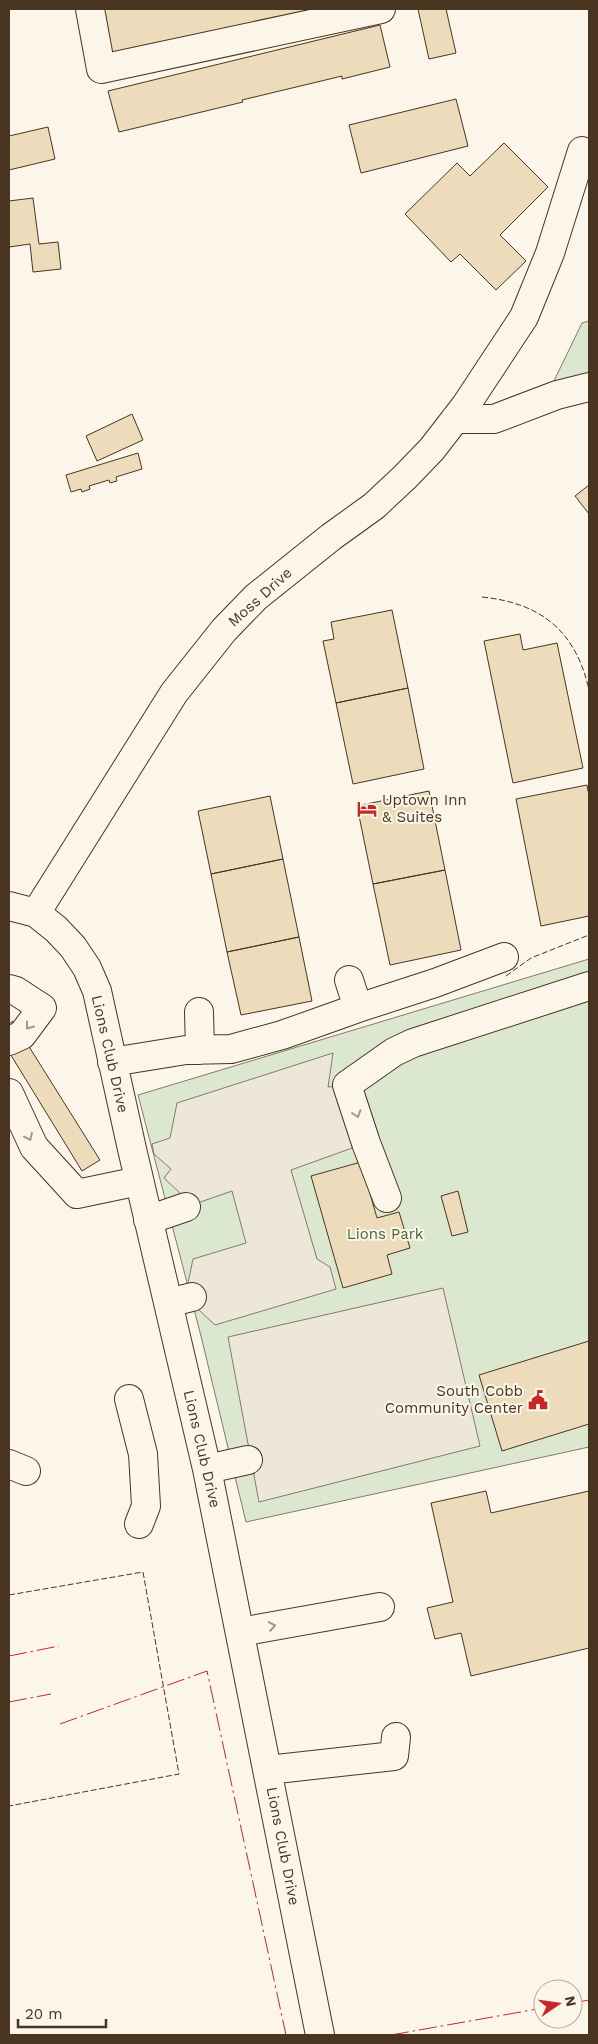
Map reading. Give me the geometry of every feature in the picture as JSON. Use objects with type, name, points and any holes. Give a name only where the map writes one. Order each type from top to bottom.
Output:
[{"type":"street","points":[[90,9],[101,69],[381,9]]},
{"type":"street","name":"Moss Drive","points":[[36,913],[174,693],[224,630],[256,598],[380,500],[406,477],[432,449],[455,419],[524,317],[550,253],[582,152]]},
{"type":"street","points":[[455,419],[494,419],[557,395],[589,386]]},
{"type":"street","name":"Lions Club Drive","points":[[9,906],[36,913],[56,929],[73,947],[87,968],[97,991],[112,1062],[142,1146],[139,1181],[148,1220],[180,1300],[207,1469],[320,2035]]},
{"type":"street","points":[[112,1062],[179,1051],[231,1049],[246,1045],[282,1035],[435,983],[504,957]]},
{"type":"street","points":[[349,980],[358,1008]]},
{"type":"street","points":[[387,1198],[347,1085],[394,1052],[413,1042],[589,986]]},
{"type":"street","points":[[9,989],[16,991],[42,1008],[22,1035],[9,1041]]},
{"type":"street","points":[[199,1012],[200,1050]]},
{"type":"street","points":[[9,1093],[34,1147],[77,1194],[139,1181]]},
{"type":"street","points":[[148,1220],[186,1208]]},
{"type":"street","points":[[129,1399],[143,1454],[146,1506],[139,1524]]},
{"type":"street","points":[[207,1469],[248,1460]]},
{"type":"street","points":[[240,1632],[380,1607]]},
{"type":"street","points":[[268,1770],[394,1756],[396,1736]]},
{"type":"green space","points":[[589,321],[589,377],[551,387],[582,323]]},
{"type":"green space","name":"Lions Park","points":[[589,959],[589,1447],[246,1522],[201,1336],[138,1095]]},
{"type":"shaded area","points":[[333,1053],[328,1087],[347,1085],[366,1143],[291,1170],[317,1259],[330,1267],[336,1289],[215,1325],[198,1309],[188,1283],[193,1259],[246,1243],[232,1191],[186,1207],[181,1194],[164,1178],[171,1169],[154,1154],[152,1144],[170,1138],[177,1103]]},
{"type":"shaded area","points":[[443,1288],[480,1446],[259,1502],[228,1337]]},
{"type":"building","points":[[100,9],[329,9],[110,56]]},
{"type":"building","points":[[418,9],[446,9],[456,53],[429,59]]},
{"type":"building","points":[[380,25],[390,67],[342,79],[342,76],[119,132],[108,91]]},
{"type":"building","points":[[456,99],[468,146],[361,173],[349,125]]},
{"type":"building","points":[[48,127],[55,159],[9,170],[9,136]]},
{"type":"building","points":[[504,143],[548,187],[500,235],[526,261],[496,290],[460,254],[451,262],[405,214],[457,163],[470,176]]},
{"type":"building","points":[[33,198],[39,244],[58,242],[61,269],[33,272],[30,244],[9,247],[9,201]]},
{"type":"building","points":[[132,414],[143,440],[97,461],[86,436]]},
{"type":"building","points":[[138,453],[142,469],[116,477],[117,481],[110,483],[109,480],[89,486],[90,489],[82,492],[81,489],[71,492],[66,475]]},
{"type":"building","points":[[589,485],[589,514],[575,496]]},
{"type":"building","points":[[392,610],[408,688],[336,703],[323,641],[334,639],[331,622]]},
{"type":"building","points":[[520,634],[523,650],[557,643],[583,768],[513,783],[484,641]]},
{"type":"building","points":[[408,688],[424,769],[353,784],[336,703]]},
{"type":"building","points":[[587,785],[589,796],[589,916],[541,926],[516,799]]},
{"type":"building","points":[[429,791],[445,870],[373,884],[357,806]]},
{"type":"building","points":[[270,796],[283,859],[211,874],[198,811]]},
{"type":"building","points":[[283,859],[299,937],[227,952],[211,874]]},
{"type":"building","points":[[445,870],[461,950],[390,965],[373,884]]},
{"type":"building","points":[[299,937],[312,1001],[241,1015],[227,952]]},
{"type":"building","points":[[13,1021],[100,1160],[82,1171],[9,1052],[9,1024]]},
{"type":"building","points":[[361,1162],[377,1218],[399,1212],[410,1248],[387,1255],[392,1274],[343,1288],[311,1176]]},
{"type":"building","points":[[458,1191],[468,1232],[452,1236],[441,1196]]},
{"type":"building","name":"South Cobb Community Center","points":[[589,1341],[589,1424],[502,1451],[479,1375]]},
{"type":"building","points":[[486,1491],[491,1513],[589,1491],[589,1648],[471,1676],[461,1633],[435,1639],[427,1608],[453,1602],[431,1503]]},
{"type":"fence","points":[[482,597],[503,600],[522,606],[553,624],[565,636],[575,651],[589,690]]},
{"type":"fence","points":[[506,976],[531,958],[589,935]]},
{"type":"fence","points":[[9,1595],[143,1572],[179,1774],[9,1806]]},
{"type":"power","points":[[9,1656],[59,1646]]},
{"type":"power","points":[[60,1724],[207,1671],[286,2035]]},
{"type":"power","points":[[9,1702],[51,1694]]},
{"type":"power","points":[[583,2001],[589,2000]]},
{"type":"power","points":[[391,2035],[533,2010]]},
{"type":"place","name":"Uptown Inn & Suites","points":[[367,809]]},
{"type":"place","name":"South Cobb Community Center","points":[[538,1400]]}]
